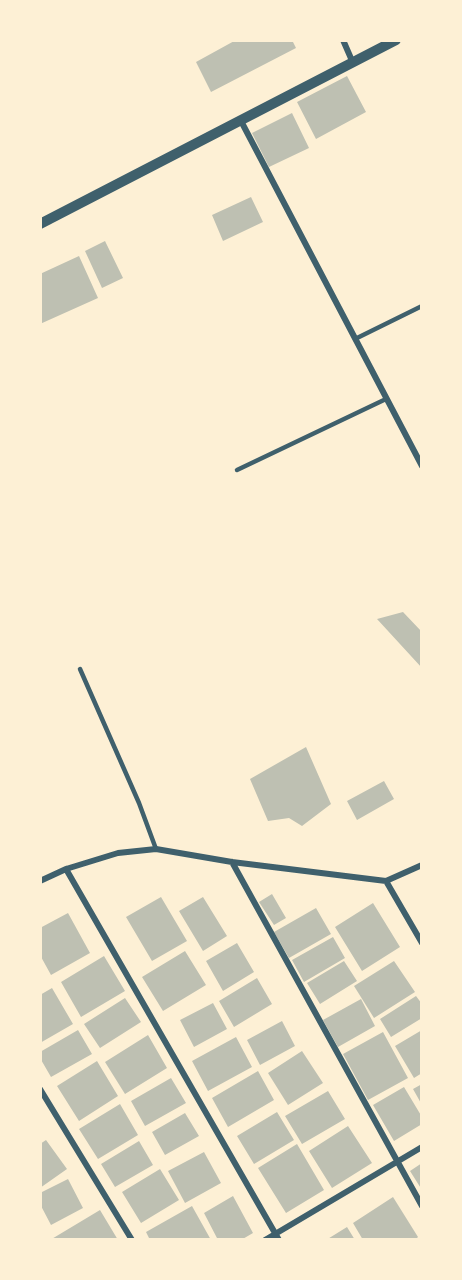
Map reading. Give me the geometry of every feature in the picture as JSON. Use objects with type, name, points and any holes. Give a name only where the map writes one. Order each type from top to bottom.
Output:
[{"type":"street","points":[[343,40],[353,63]]},
{"type":"street","points":[[40,224],[396,40]]},
{"type":"street","points":[[241,121],[422,466]]},
{"type":"street","points":[[40,881],[66,869],[118,853],[156,849],[232,862],[386,881],[422,866]]},
{"type":"street","points":[[232,862],[422,1206]]},
{"type":"street","points":[[66,869],[277,1236]]},
{"type":"street","points":[[386,881],[422,943]]},
{"type":"street","points":[[40,1089],[132,1239]]},
{"type":"street","points":[[265,1239],[277,1236],[422,1147]]},
{"type":"lane","points":[[355,339],[422,306]]},
{"type":"lane","points":[[237,470],[386,399]]},
{"type":"lane","points":[[80,669],[139,803],[156,849]]},
{"type":"building","points":[[236,40],[292,40],[296,48],[211,92],[196,62]]},
{"type":"building","points":[[347,76],[366,112],[316,139],[297,102]]},
{"type":"building","points":[[292,113],[309,148],[269,167],[252,133]]},
{"type":"building","points":[[251,197],[263,222],[223,241],[212,215]]},
{"type":"building","points":[[105,241],[123,278],[102,288],[85,251]]},
{"type":"building","points":[[79,256],[98,298],[40,324],[40,274]]},
{"type":"building","points":[[403,612],[422,632],[422,668],[377,619]]},
{"type":"building","points":[[306,747],[331,804],[302,826],[289,818],[268,821],[250,779]]},
{"type":"building","points":[[384,781],[394,799],[357,820],[347,801]]},
{"type":"building","points":[[272,894],[286,918],[274,925],[259,902]]},
{"type":"building","points":[[161,897],[187,941],[152,961],[126,917]]},
{"type":"building","points":[[203,897],[227,936],[203,951],[179,911]]},
{"type":"building","points":[[373,903],[400,947],[362,971],[335,927]]},
{"type":"building","points":[[316,908],[331,934],[289,958],[274,932]]},
{"type":"building","points":[[68,913],[90,953],[51,975],[40,955],[40,928]]},
{"type":"building","points":[[333,937],[345,958],[304,982],[292,960]]},
{"type":"building","points":[[237,943],[254,972],[223,991],[206,961]]},
{"type":"building","points":[[185,951],[206,985],[163,1011],[142,977]]},
{"type":"building","points":[[104,956],[125,991],[81,1017],[61,982]]},
{"type":"building","points":[[344,961],[357,981],[320,1004],[307,983]]},
{"type":"building","points":[[394,961],[415,992],[374,1018],[354,986]]},
{"type":"building","points":[[257,978],[272,1004],[234,1027],[219,1001]]},
{"type":"building","points":[[52,988],[73,1024],[40,1043],[40,995]]},
{"type":"building","points":[[416,996],[422,1004],[422,1018],[391,1037],[380,1019]]},
{"type":"building","points":[[125,998],[141,1022],[100,1048],[84,1024]]},
{"type":"building","points":[[361,999],[375,1026],[338,1047],[323,1020]]},
{"type":"building","points":[[213,1003],[227,1029],[194,1047],[180,1020]]},
{"type":"building","points":[[282,1021],[295,1046],[260,1065],[247,1040]]},
{"type":"building","points":[[78,1030],[92,1054],[51,1077],[40,1058],[40,1052]]},
{"type":"building","points":[[422,1030],[422,1073],[414,1078],[395,1046]]},
{"type":"building","points":[[383,1032],[408,1078],[368,1100],[343,1054]]},
{"type":"building","points":[[148,1035],[167,1068],[125,1094],[105,1062]]},
{"type":"building","points":[[236,1037],[252,1067],[208,1091],[192,1061]]},
{"type":"building","points":[[302,1051],[323,1083],[288,1105],[268,1073]]},
{"type":"building","points":[[97,1061],[118,1096],[79,1121],[57,1086]]},
{"type":"building","points":[[258,1071],[274,1100],[228,1127],[212,1098]]},
{"type":"building","points":[[171,1078],[186,1103],[145,1126],[131,1101]]},
{"type":"building","points":[[422,1084],[422,1105],[413,1089]]},
{"type":"building","points":[[404,1087],[422,1117],[422,1124],[394,1141],[373,1105]]},
{"type":"building","points":[[328,1091],[345,1119],[302,1144],[285,1116]]},
{"type":"building","points":[[120,1104],[138,1135],[98,1159],[79,1129]]},
{"type":"building","points":[[277,1112],[294,1140],[254,1164],[237,1136]]},
{"type":"building","points":[[185,1113],[199,1136],[165,1155],[152,1132]]},
{"type":"building","points":[[348,1126],[372,1163],[332,1188],[309,1151]]},
{"type":"building","points":[[46,1140],[67,1169],[40,1188],[40,1144]]},
{"type":"building","points":[[139,1141],[153,1165],[115,1187],[101,1164]]},
{"type":"building","points":[[297,1144],[324,1190],[286,1213],[258,1168]]},
{"type":"building","points":[[204,1152],[221,1183],[185,1203],[168,1171]]},
{"type":"building","points":[[422,1163],[422,1190],[410,1171]]},
{"type":"building","points":[[160,1169],[179,1200],[141,1223],[122,1192]]},
{"type":"building","points":[[68,1179],[83,1208],[51,1225],[40,1204],[40,1193]]},
{"type":"building","points":[[233,1196],[253,1233],[241,1240],[218,1240],[204,1213]]},
{"type":"building","points":[[393,1197],[418,1237],[415,1240],[363,1240],[353,1223]]},
{"type":"building","points":[[192,1206],[211,1240],[150,1240],[146,1232]]},
{"type":"building","points":[[100,1210],[118,1240],[50,1240]]},
{"type":"building","points":[[347,1227],[355,1240],[326,1240]]}]
